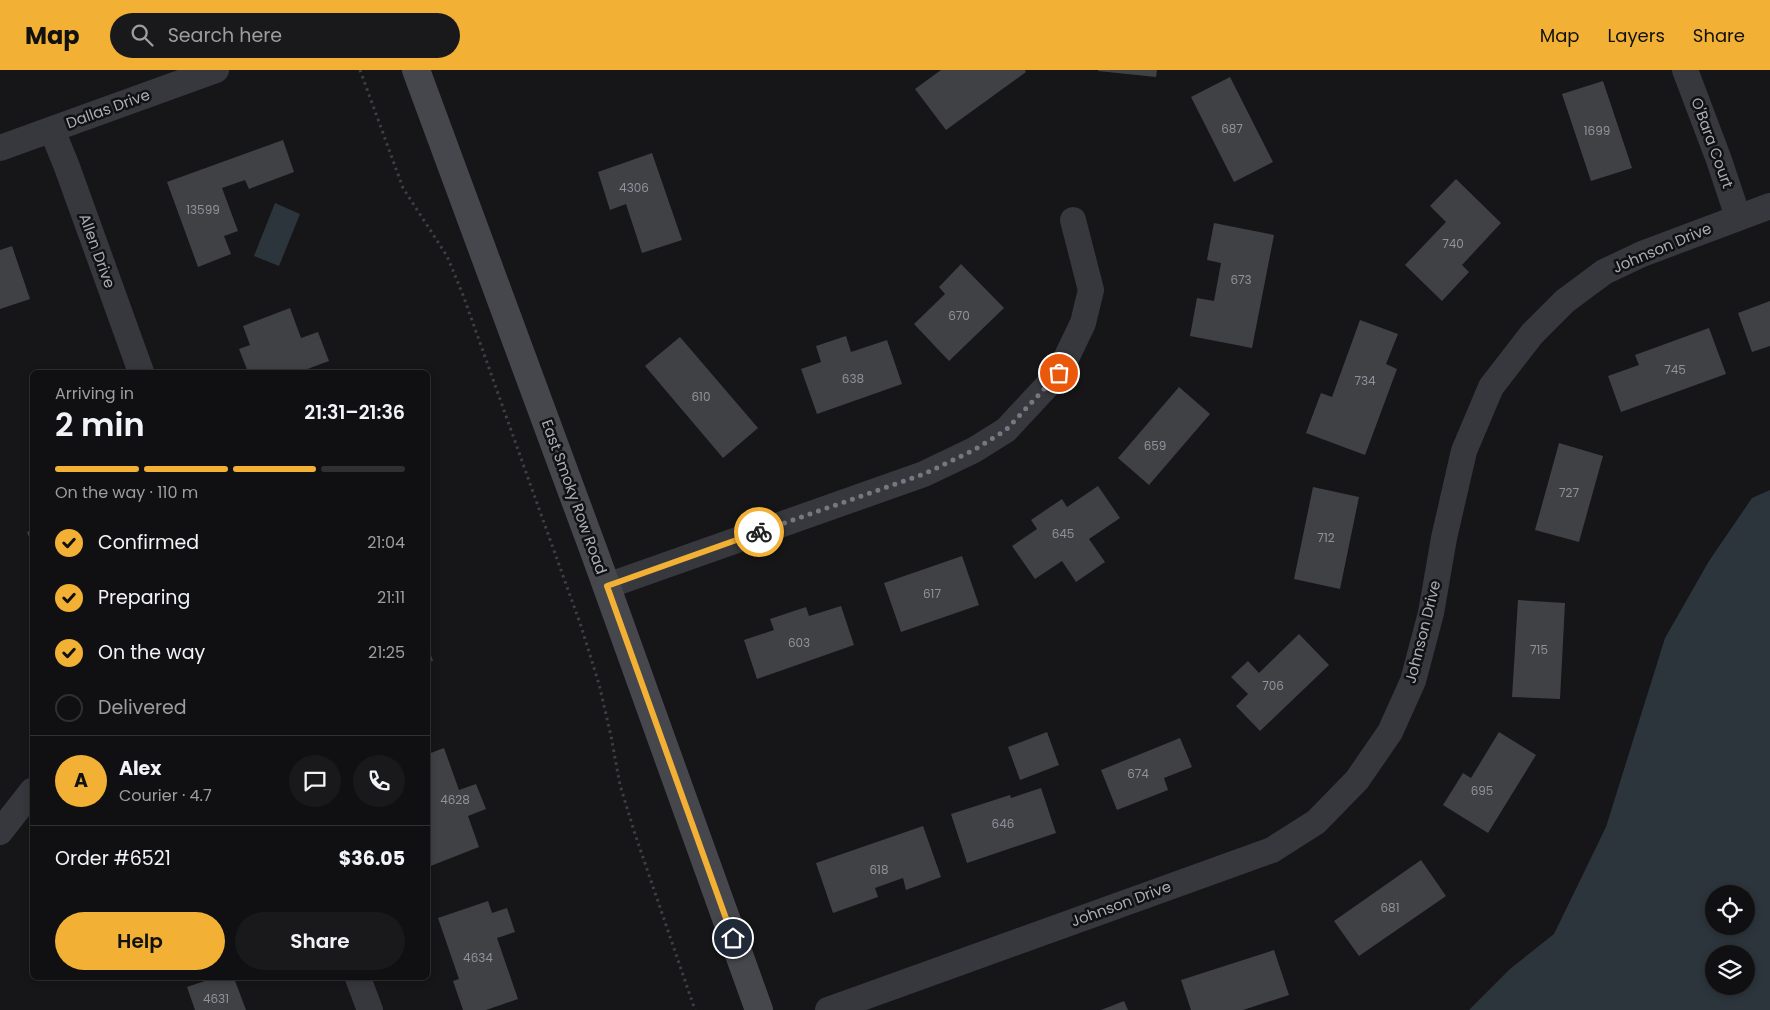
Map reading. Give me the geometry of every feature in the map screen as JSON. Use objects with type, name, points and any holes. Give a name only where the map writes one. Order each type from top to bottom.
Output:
[{"type":"street","name":"Dallas Drive","points":[[0,148],[216,70]]},
{"type":"street","name":"East Smoky Row Road","points":[[416,70],[607,586],[759,1010]]},
{"type":"street","name":"O'Bara Court","points":[[1685,70],[1738,217]]},
{"type":"street","name":"Allen Drive","points":[[52,130],[140,370]]},
{"type":"street","name":"Johnson Drive","points":[[828,1010],[1272,850],[1316,822],[1357,780],[1390,732],[1413,681],[1431,613],[1444,538],[1464,451],[1491,387],[1532,334],[1565,301],[1604,272],[1642,254],[1770,206]]},
{"type":"street","points":[[607,586],[924,474],[974,450],[1006,430],[1059,373],[1083,323],[1091,290],[1073,220]]},
{"type":"street","points":[[0,832],[30,794]]},
{"type":"street","points":[[359,980],[370,1010]]},
{"type":"path","points":[[360,70],[403,188],[447,256],[457,280],[581,626],[599,684],[620,785],[695,1010]]},
{"type":"shaded area","points":[[275,203],[300,214],[279,266],[254,256]]},
{"type":"shaded area","points":[[1770,490],[1770,1010],[1469,1010],[1510,969],[1554,934],[1606,827],[1665,638],[1709,561],[1752,498]]},
{"type":"building","points":[[941,70],[1025,70],[1026,72],[946,130],[915,89]]},
{"type":"building","points":[[1098,70],[1157,70],[1156,77]]},
{"type":"building","points":[[1230,77],[1273,162],[1234,182],[1191,97]]},
{"type":"building","points":[[1603,81],[1632,168],[1591,181],[1562,94]]},
{"type":"building","points":[[283,140],[294,172],[249,189],[245,180],[222,188],[238,231],[224,236],[231,254],[198,267],[167,182]]},
{"type":"building","points":[[652,153],[682,240],[642,253],[626,204],[610,210],[598,172]]},
{"type":"building","points":[[1456,179],[1501,223],[1462,265],[1469,272],[1442,301],[1405,265],[1446,222],[1430,206]]},
{"type":"building","points":[[1214,223],[1274,235],[1252,348],[1190,336],[1197,298],[1214,301],[1221,263],[1207,260]]},
{"type":"building","points":[[12,246],[30,299],[0,309],[0,250]]},
{"type":"building","points":[[961,264],[1004,308],[949,361],[914,324],[945,294],[939,287]]},
{"type":"building","points":[[1770,301],[1770,346],[1752,352],[1738,313]]},
{"type":"building","points":[[290,308],[301,338],[318,332],[329,361],[305,370],[247,370],[239,349],[250,345],[243,326]]},
{"type":"building","points":[[1360,320],[1398,334],[1386,364],[1397,369],[1365,455],[1306,433],[1321,393],[1332,397]]},
{"type":"building","points":[[1709,328],[1726,374],[1621,412],[1608,376],[1639,365],[1635,355]]},
{"type":"building","points":[[846,336],[851,352],[887,340],[902,384],[817,414],[801,369],[821,362],[816,346]]},
{"type":"building","points":[[680,337],[758,428],[723,458],[645,366]]},
{"type":"building","points":[[1179,387],[1210,414],[1149,485],[1118,458]]},
{"type":"building","points":[[1559,443],[1603,456],[1579,542],[1535,530]]},
{"type":"building","points":[[1098,486],[1120,518],[1089,539],[1105,562],[1076,582],[1062,561],[1035,579],[1012,546],[1037,529],[1031,520],[1062,499],[1067,507]]},
{"type":"building","points":[[1313,487],[1359,497],[1340,589],[1294,579]]},
{"type":"building","points":[[962,556],[979,605],[901,632],[884,583]]},
{"type":"building","points":[[1518,600],[1565,603],[1560,699],[1512,697]]},
{"type":"building","points":[[841,606],[854,645],[757,679],[744,640],[774,630],[770,619],[806,607],[809,616]]},
{"type":"building","points":[[1299,634],[1329,665],[1260,731],[1236,706],[1248,694],[1231,677],[1248,661],[1259,673]]},
{"type":"building","points":[[1047,732],[1059,765],[1020,780],[1008,747]]},
{"type":"building","points":[[1499,732],[1536,755],[1488,833],[1443,805],[1463,773],[1471,778]]},
{"type":"building","points":[[1180,738],[1192,767],[1164,778],[1168,790],[1117,810],[1101,770]]},
{"type":"building","points":[[444,748],[459,790],[476,784],[486,809],[468,816],[479,847],[430,866],[430,753]]},
{"type":"building","points":[[1041,788],[1056,833],[967,863],[951,814],[1010,795],[1011,798]]},
{"type":"building","points":[[923,826],[941,877],[906,890],[903,878],[875,888],[878,897],[833,913],[816,863]]},
{"type":"building","points":[[1421,860],[1446,896],[1359,956],[1334,921]]},
{"type":"building","points":[[488,901],[492,913],[507,908],[515,932],[497,938],[518,999],[486,1010],[463,1010],[453,981],[459,979],[438,918]]},
{"type":"building","points":[[1274,950],[1289,995],[1243,1010],[1191,1010],[1181,980]]},
{"type":"building","points":[[208,980],[235,980],[246,1010],[195,1010],[187,987]]},
{"type":"building","points":[[1124,1001],[1128,1010],[1101,1010]]},
{"type":"way so far","points":[[759,532],[924,474],[974,450],[1006,430],[1059,373]]},
{"type":"route","points":[[733,938],[607,586],[759,532]]}]
